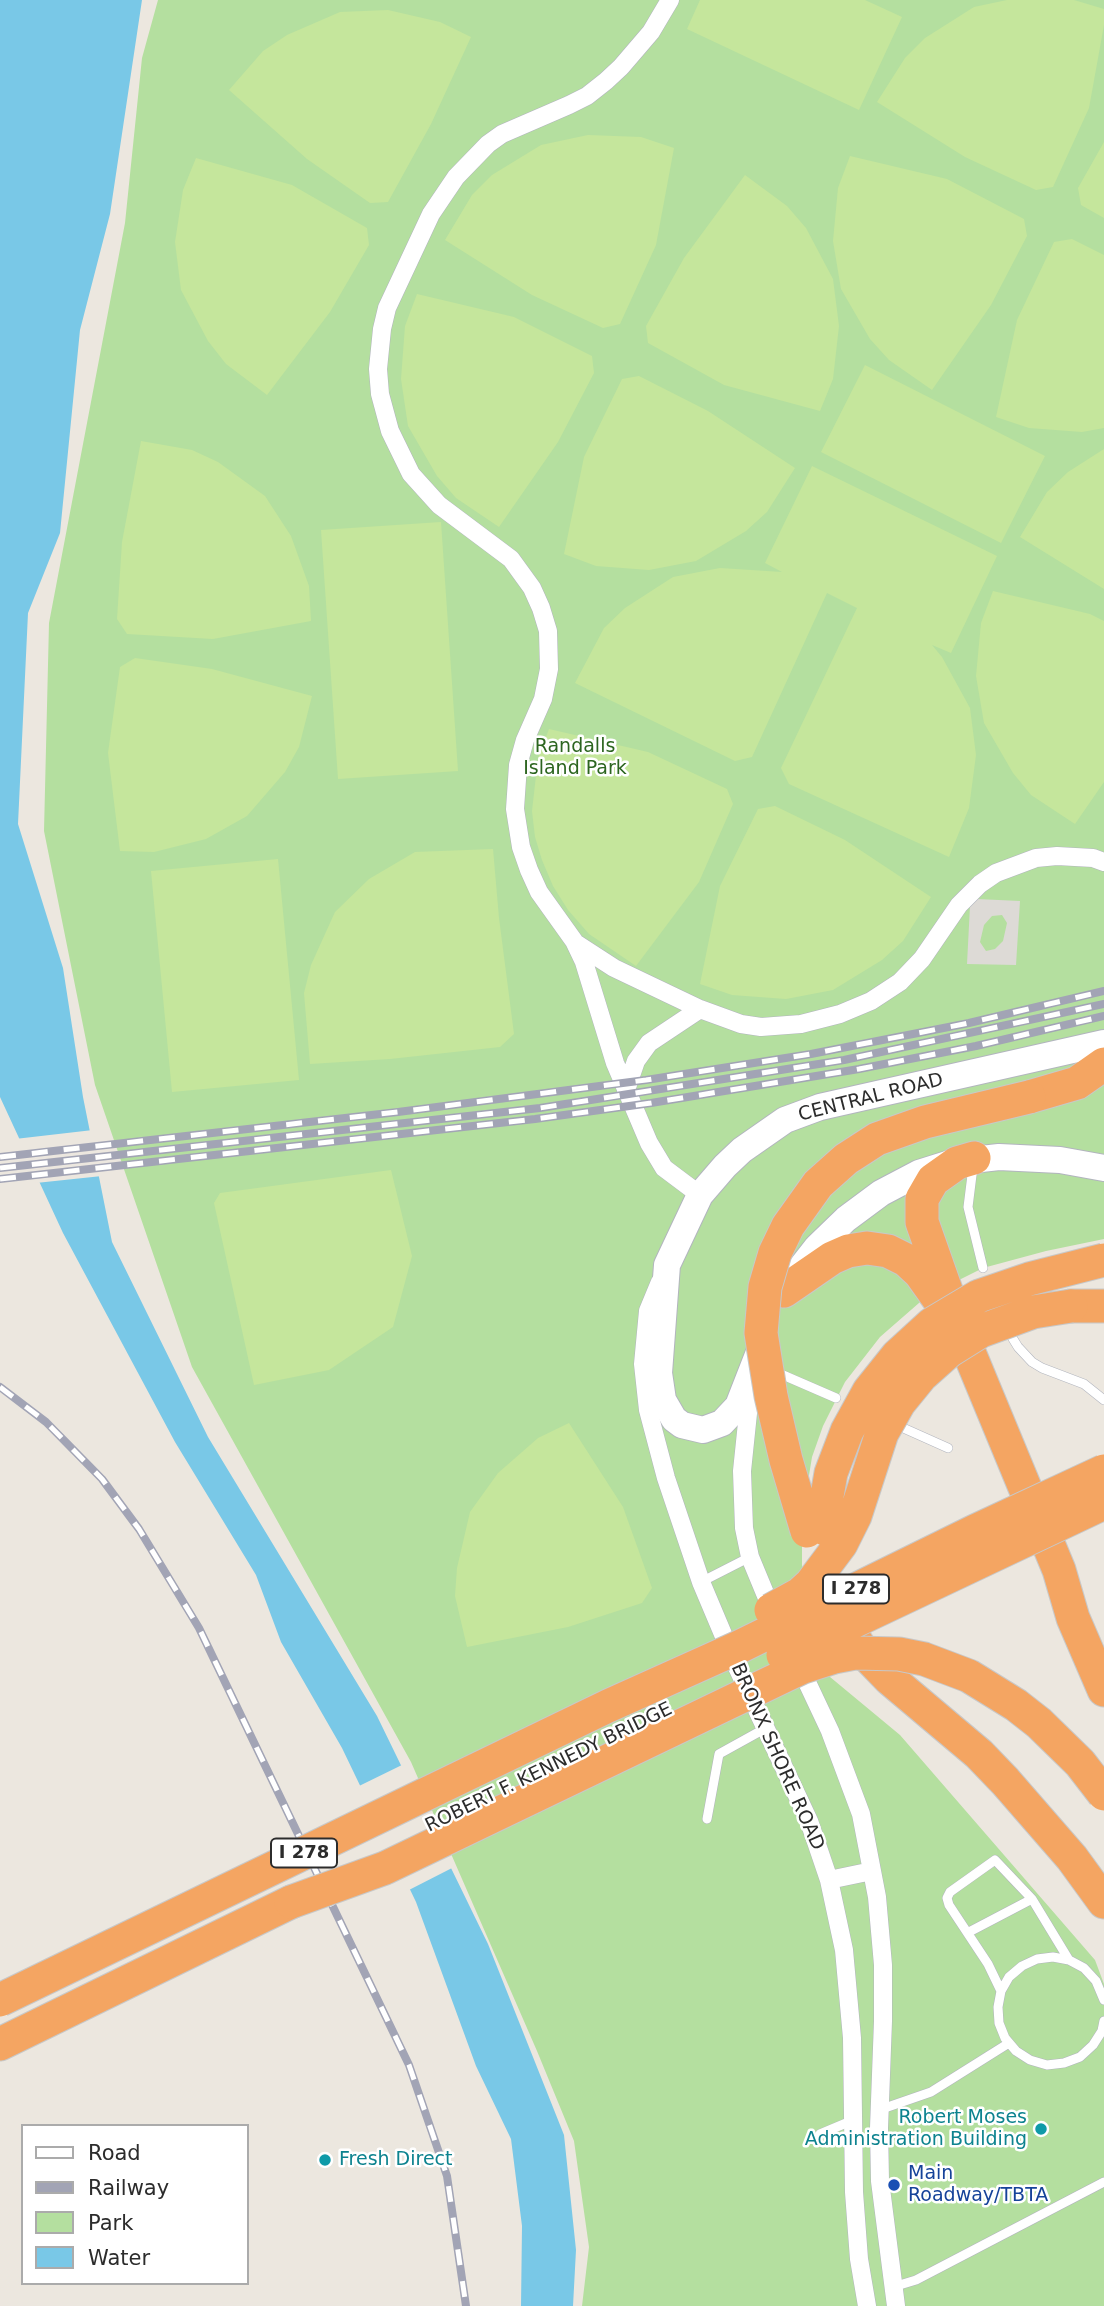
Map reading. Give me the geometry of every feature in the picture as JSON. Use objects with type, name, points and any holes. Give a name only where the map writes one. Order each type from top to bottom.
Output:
[{"type":"highway","points":[[1104,1064],[1077,1083],[925,1122],[877,1139],[846,1159],[818,1184],[788,1226],[767,1278],[762,1304],[761,1334],[766,1374],[779,1430],[816,1530],[841,1613],[860,1648],[890,1679],[979,1754],[1005,1781],[1065,1849],[1104,1902]]},
{"type":"highway","points":[[974,1158],[957,1163],[933,1180],[924,1193],[920,1211],[929,1245],[942,1274],[961,1333],[1059,1570],[1073,1618],[1104,1690]]},
{"type":"highway","points":[[784,1291],[839,1254],[857,1248],[888,1251],[906,1260],[920,1273],[961,1333]]},
{"type":"highway","points":[[816,1530],[831,1473],[847,1431],[869,1391],[897,1356],[932,1324],[979,1296],[1028,1279],[1104,1261]]},
{"type":"highway","points":[[608,1706],[733,1629],[789,1601],[811,1584],[849,1530],[875,1452],[891,1417],[910,1389],[949,1351],[981,1331],[1015,1317],[1052,1308],[1104,1306]]},
{"type":"highway","name":"ROBERT F. KENNEDY BRIDGE","points":[[0,2000],[608,1706],[737,1648],[1104,1471]]},
{"type":"highway","name":"ROBERT F. KENNEDY BRIDGE","points":[[0,2044],[291,1902],[376,1852],[1104,1503]]},
{"type":"highway","points":[[1059,1570],[1084,1611],[1104,1656]]},
{"type":"highway","points":[[291,1902],[385,1868],[803,1667],[855,1653],[899,1654],[924,1659],[969,1676],[1016,1705],[1039,1723],[1073,1756],[1104,1794]]},
{"type":"street","points":[[670,0],[651,32],[606,81],[587,96],[502,134],[488,144],[456,177],[431,214],[387,308],[379,348],[380,394],[399,453],[424,492],[511,559],[532,588],[541,608],[548,631],[549,669],[543,699],[525,740],[518,765],[515,808],[518,831],[529,870],[551,911],[574,942],[584,962],[615,1063],[656,1157],[675,1178],[700,1195]]},
{"type":"street","points":[[574,942],[614,968],[700,1009],[741,1024],[761,1027],[801,1024],[840,1014],[871,1001],[900,982],[922,960],[959,905],[980,884],[996,873],[1036,858],[1093,858],[1104,862]]},
{"type":"street","points":[[626,1090],[636,1061],[649,1043],[700,1009]]},
{"type":"street","name":"CENTRAL ROAD","points":[[667,1265],[700,1195],[724,1166],[773,1127],[804,1112],[1104,1043]]},
{"type":"street","points":[[667,1265],[659,1373],[663,1400],[674,1419],[682,1425],[703,1430],[722,1423],[738,1406],[767,1328],[794,1274],[846,1219],[872,1199],[919,1173],[974,1158],[1028,1157],[1099,1163]]},
{"type":"street","name":"BRONX SHORE ROAD","points":[[667,1265],[648,1311],[643,1364],[648,1410],[666,1478],[701,1582],[736,1665],[809,1821],[829,1880],[844,1950],[849,1994],[854,2192],[865,2299]]},
{"type":"street","points":[[756,1363],[747,1410],[741,1471],[744,1528],[750,1557],[764,1594],[813,1694],[847,1774],[861,1814],[880,1919],[883,1965],[879,2110],[881,2194],[896,2306]]},
{"type":"street","points":[[829,1880],[872,1871]]},
{"type":"street","points":[[851,2121],[879,2110]]},
{"type":"street","points":[[865,2299],[892,2287]]},
{"type":"lane","points":[[974,1158],[968,1207],[983,1268]]},
{"type":"lane","points":[[1010,1334],[1032,1362],[1084,1384],[1104,1400]]},
{"type":"lane","points":[[756,1363],[836,1398]]},
{"type":"lane","points":[[901,1427],[948,1448]]},
{"type":"lane","points":[[701,1582],[750,1557]]},
{"type":"lane","points":[[707,1819],[719,1754],[767,1727]]},
{"type":"lane","points":[[1001,1991],[947,1898],[950,1892],[995,1860],[1032,1899],[1069,1960]]},
{"type":"lane","points":[[969,1932],[1032,1899]]},
{"type":"lane","points":[[1104,2000],[1096,1981],[1084,1968],[1069,1960],[1053,1957],[1029,1962],[1009,1977],[1001,1991],[998,2007],[999,2023],[1009,2043],[1030,2060],[1047,2065],[1080,2057],[1093,2045],[1104,2022]]},
{"type":"lane","points":[[879,2110],[931,2092],[1009,2043]]},
{"type":"lane","points":[[820,2134],[851,2121]]},
{"type":"lane","points":[[892,2287],[916,2280],[1104,2182]]},
{"type":"green space","name":"Randalls Island Park","points":[[158,0],[1104,0],[1104,1239],[983,1268],[927,1296],[880,1337],[845,1382],[823,1426],[812,1457],[802,1518],[802,1565],[818,1667],[900,1735],[1095,1960],[1104,1984],[1104,2306],[582,2306],[589,2247],[574,2141],[537,2051],[411,1762],[192,1367],[95,1085],[44,831],[49,623],[125,223],[142,58]]},
{"type":"green space","points":[[700,0],[865,0],[902,17],[859,110],[687,29]]},
{"type":"green space","points":[[1007,0],[1074,0],[1104,9],[1104,25],[1089,108],[1053,187],[1036,190],[965,157],[877,102],[905,58],[925,38],[974,7]]},
{"type":"green space","points":[[388,10],[440,22],[471,37],[431,124],[388,202],[370,203],[307,159],[229,90],[263,51],[287,35],[340,12]]},
{"type":"green space","points":[[588,135],[641,137],[674,148],[656,245],[620,324],[603,328],[532,295],[445,240],[472,195],[492,175],[541,145]]},
{"type":"green space","points":[[1104,142],[1104,218],[1081,205],[1078,188]]},
{"type":"green space","points":[[850,156],[947,179],[1024,219],[1027,236],[991,305],[932,390],[889,360],[870,339],[841,289],[833,241],[838,188]]},
{"type":"green space","points":[[196,158],[292,185],[367,228],[369,245],[330,312],[267,395],[226,364],[208,341],[181,290],[175,242],[183,190]]},
{"type":"green space","points":[[745,175],[787,206],[806,228],[833,279],[839,326],[833,379],[820,411],[724,385],[648,343],[646,326],[684,258]]},
{"type":"green space","points":[[1072,239],[1104,255],[1104,428],[1082,432],[1029,428],[996,417],[1017,320],[1054,242]]},
{"type":"green space","points":[[417,294],[514,317],[592,356],[594,373],[558,442],[499,527],[456,498],[437,476],[408,426],[401,379],[405,326]]},
{"type":"green space","points":[[865,365],[1045,456],[1001,543],[821,452]]},
{"type":"green space","points":[[639,376],[708,411],[795,468],[767,512],[746,531],[696,561],[649,570],[596,566],[564,554],[584,457],[622,379]]},
{"type":"green space","points":[[141,441],[192,450],[218,462],[265,496],[291,536],[309,586],[311,621],[213,639],[127,634],[117,619],[122,542]]},
{"type":"green space","points":[[1104,449],[1104,589],[1020,537],[1047,492],[1068,472]]},
{"type":"green space","points":[[812,466],[997,556],[951,653],[932,645],[942,657],[970,708],[976,755],[969,808],[949,857],[789,784],[781,768],[857,608],[827,593],[752,757],[735,761],[575,683],[604,628],[625,608],[673,577],[720,568],[782,572],[765,563]]},
{"type":"green space","points":[[441,522],[458,771],[338,779],[321,530]]},
{"type":"green space","points":[[993,591],[1090,614],[1104,621],[1104,782],[1075,824],[1031,795],[1013,773],[984,723],[976,676],[981,623]]},
{"type":"green space","points":[[135,658],[212,669],[312,696],[299,747],[285,772],[247,816],[206,839],[154,852],[120,851],[108,753],[120,667]]},
{"type":"green space","points":[[549,729],[648,752],[727,789],[733,804],[699,882],[636,966],[589,934],[568,910],[553,886],[542,860],[535,837],[532,811],[538,758]]},
{"type":"green space","points":[[775,806],[845,840],[931,897],[903,941],[882,960],[833,990],[786,999],[732,995],[700,984],[720,886],[758,809]]},
{"type":"green space","points":[[493,849],[514,1034],[500,1047],[390,1059],[310,1064],[304,993],[311,965],[335,912],[369,879],[415,852]]},
{"type":"green space","points":[[278,859],[299,1080],[172,1092],[151,871]]},
{"type":"green space","points":[[391,1170],[412,1256],[393,1327],[329,1370],[254,1385],[214,1203],[220,1193]]},
{"type":"green space","points":[[569,1423],[623,1507],[652,1588],[642,1603],[568,1627],[467,1647],[455,1596],[457,1568],[470,1512],[498,1473],[538,1438]]},
{"type":"shaded area","points":[[977,899],[1020,901],[1016,965],[967,964],[970,906]],"holes":[[[1002,915],[1007,923],[1003,941],[995,949],[986,951],[980,942],[984,925],[992,916]]]},
{"type":"water","points":[[0,0],[142,0],[110,214],[80,330],[60,533],[28,613],[18,824],[63,968],[83,1097],[112,1242],[208,1437],[377,1716],[488,1944],[564,2135],[576,2250],[573,2306],[521,2306],[522,2226],[511,2139],[476,2066],[416,1902],[342,1748],[281,1642],[256,1575],[175,1442],[63,1233],[0,1097]]},
{"type":"pier","points":[[93,1130],[102,1176],[36,1183],[15,1139]]},
{"type":"pier","points":[[404,1764],[454,1867],[407,1891],[357,1787]]},
{"type":"railway","points":[[0,1157],[398,1112],[646,1080],[811,1054],[969,1023],[1104,991]]},
{"type":"railway","points":[[0,1168],[540,1108],[844,1060],[1104,1004]]},
{"type":"railway","points":[[0,1179],[535,1119],[651,1103],[859,1069],[976,1046],[1104,1016]]},
{"type":"railway","points":[[0,1387],[46,1422],[102,1479],[139,1529],[199,1628],[409,2065],[447,2176],[466,2306]]},
{"type":"place","name":"Robert Moses Administration Building","points":[[1041,2129]]},
{"type":"place","name":"Fresh Direct","points":[[325,2160]]},
{"type":"place","name":"Main Roadway/TBTA","points":[[894,2185]]}]
